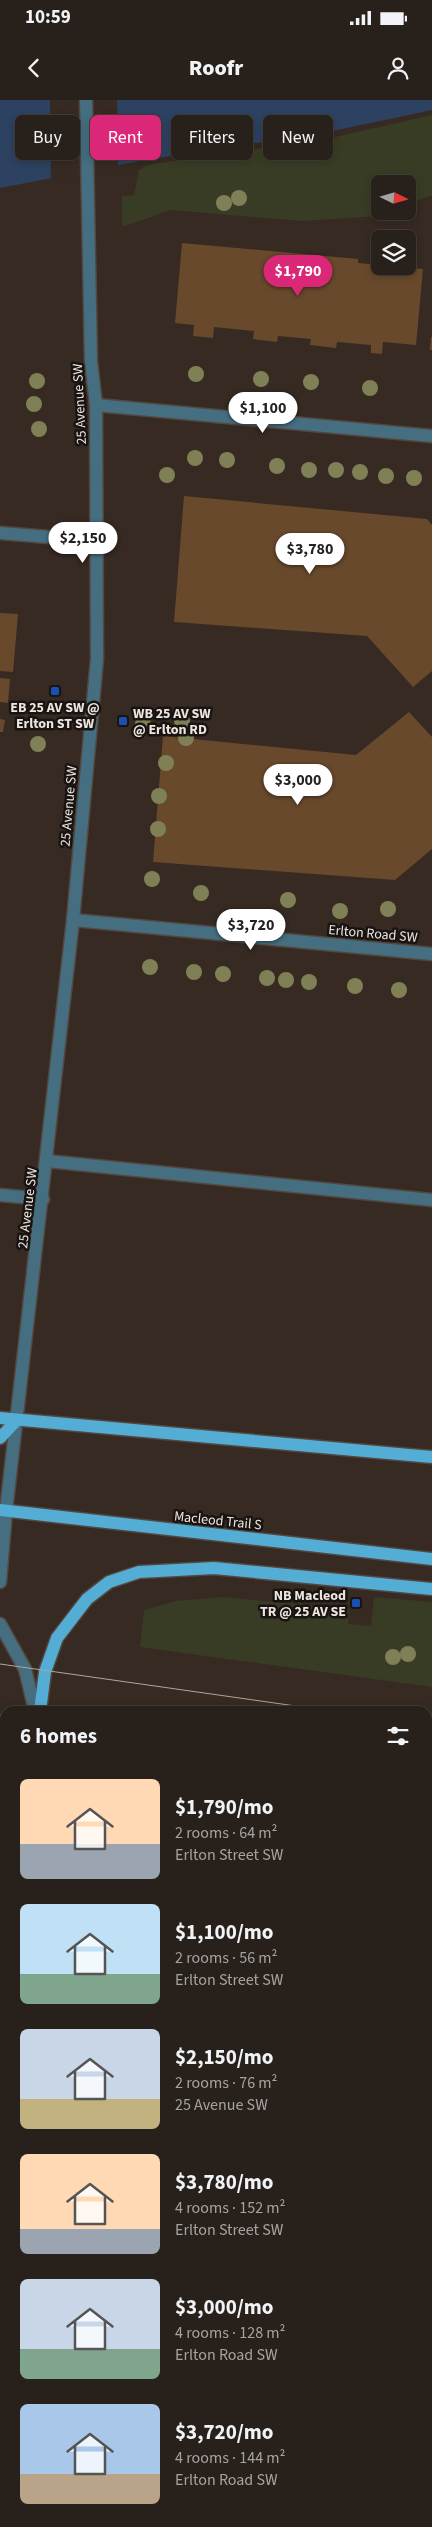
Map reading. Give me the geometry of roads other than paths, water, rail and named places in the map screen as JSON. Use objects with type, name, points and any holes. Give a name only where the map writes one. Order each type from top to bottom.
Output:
[{"type":"main road","points":[[0,1418],[432,1457]]},
{"type":"main road","points":[[0,1438],[17,1420]]},
{"type":"main road","name":"Macleod Trail S","points":[[3,1511],[432,1559]]},
{"type":"main road","points":[[41,1706],[45,1672],[57,1638],[87,1599],[109,1582],[139,1572],[214,1568],[432,1589]]},
{"type":"street","name":"25 Avenue SW","points":[[0,1582],[3,1511],[17,1420],[48,1161],[97,659],[96,405],[91,361],[86,100]]},
{"type":"street","points":[[96,405],[432,436]]},
{"type":"street","points":[[0,534],[96,541]]},
{"type":"street","name":"Erlton Road SW","points":[[73,920],[432,954]]},
{"type":"street","points":[[48,1161],[432,1200]]},
{"type":"street","points":[[0,1195],[43,1199]]},
{"type":"street","points":[[0,1624],[25,1669],[34,1706]]},
{"type":"water","points":[[0,100],[432,100],[432,110],[333,131],[333,115],[263,115],[263,142],[253,143],[253,115],[171,115],[171,156],[161,158],[161,115],[90,115],[90,160],[145,160],[0,188]]},
{"type":"tram line","points":[[0,1664],[296,1706]]},
{"type":"place","name":"EB 25 AV SW @ Erlton ST SW","points":[[55,691]]},
{"type":"place","name":"WB 25 AV SW @ Erlton RD","points":[[123,721]]},
{"type":"place","name":"NB Macleod TR @ 25 AV SE","points":[[356,1603]]}]
